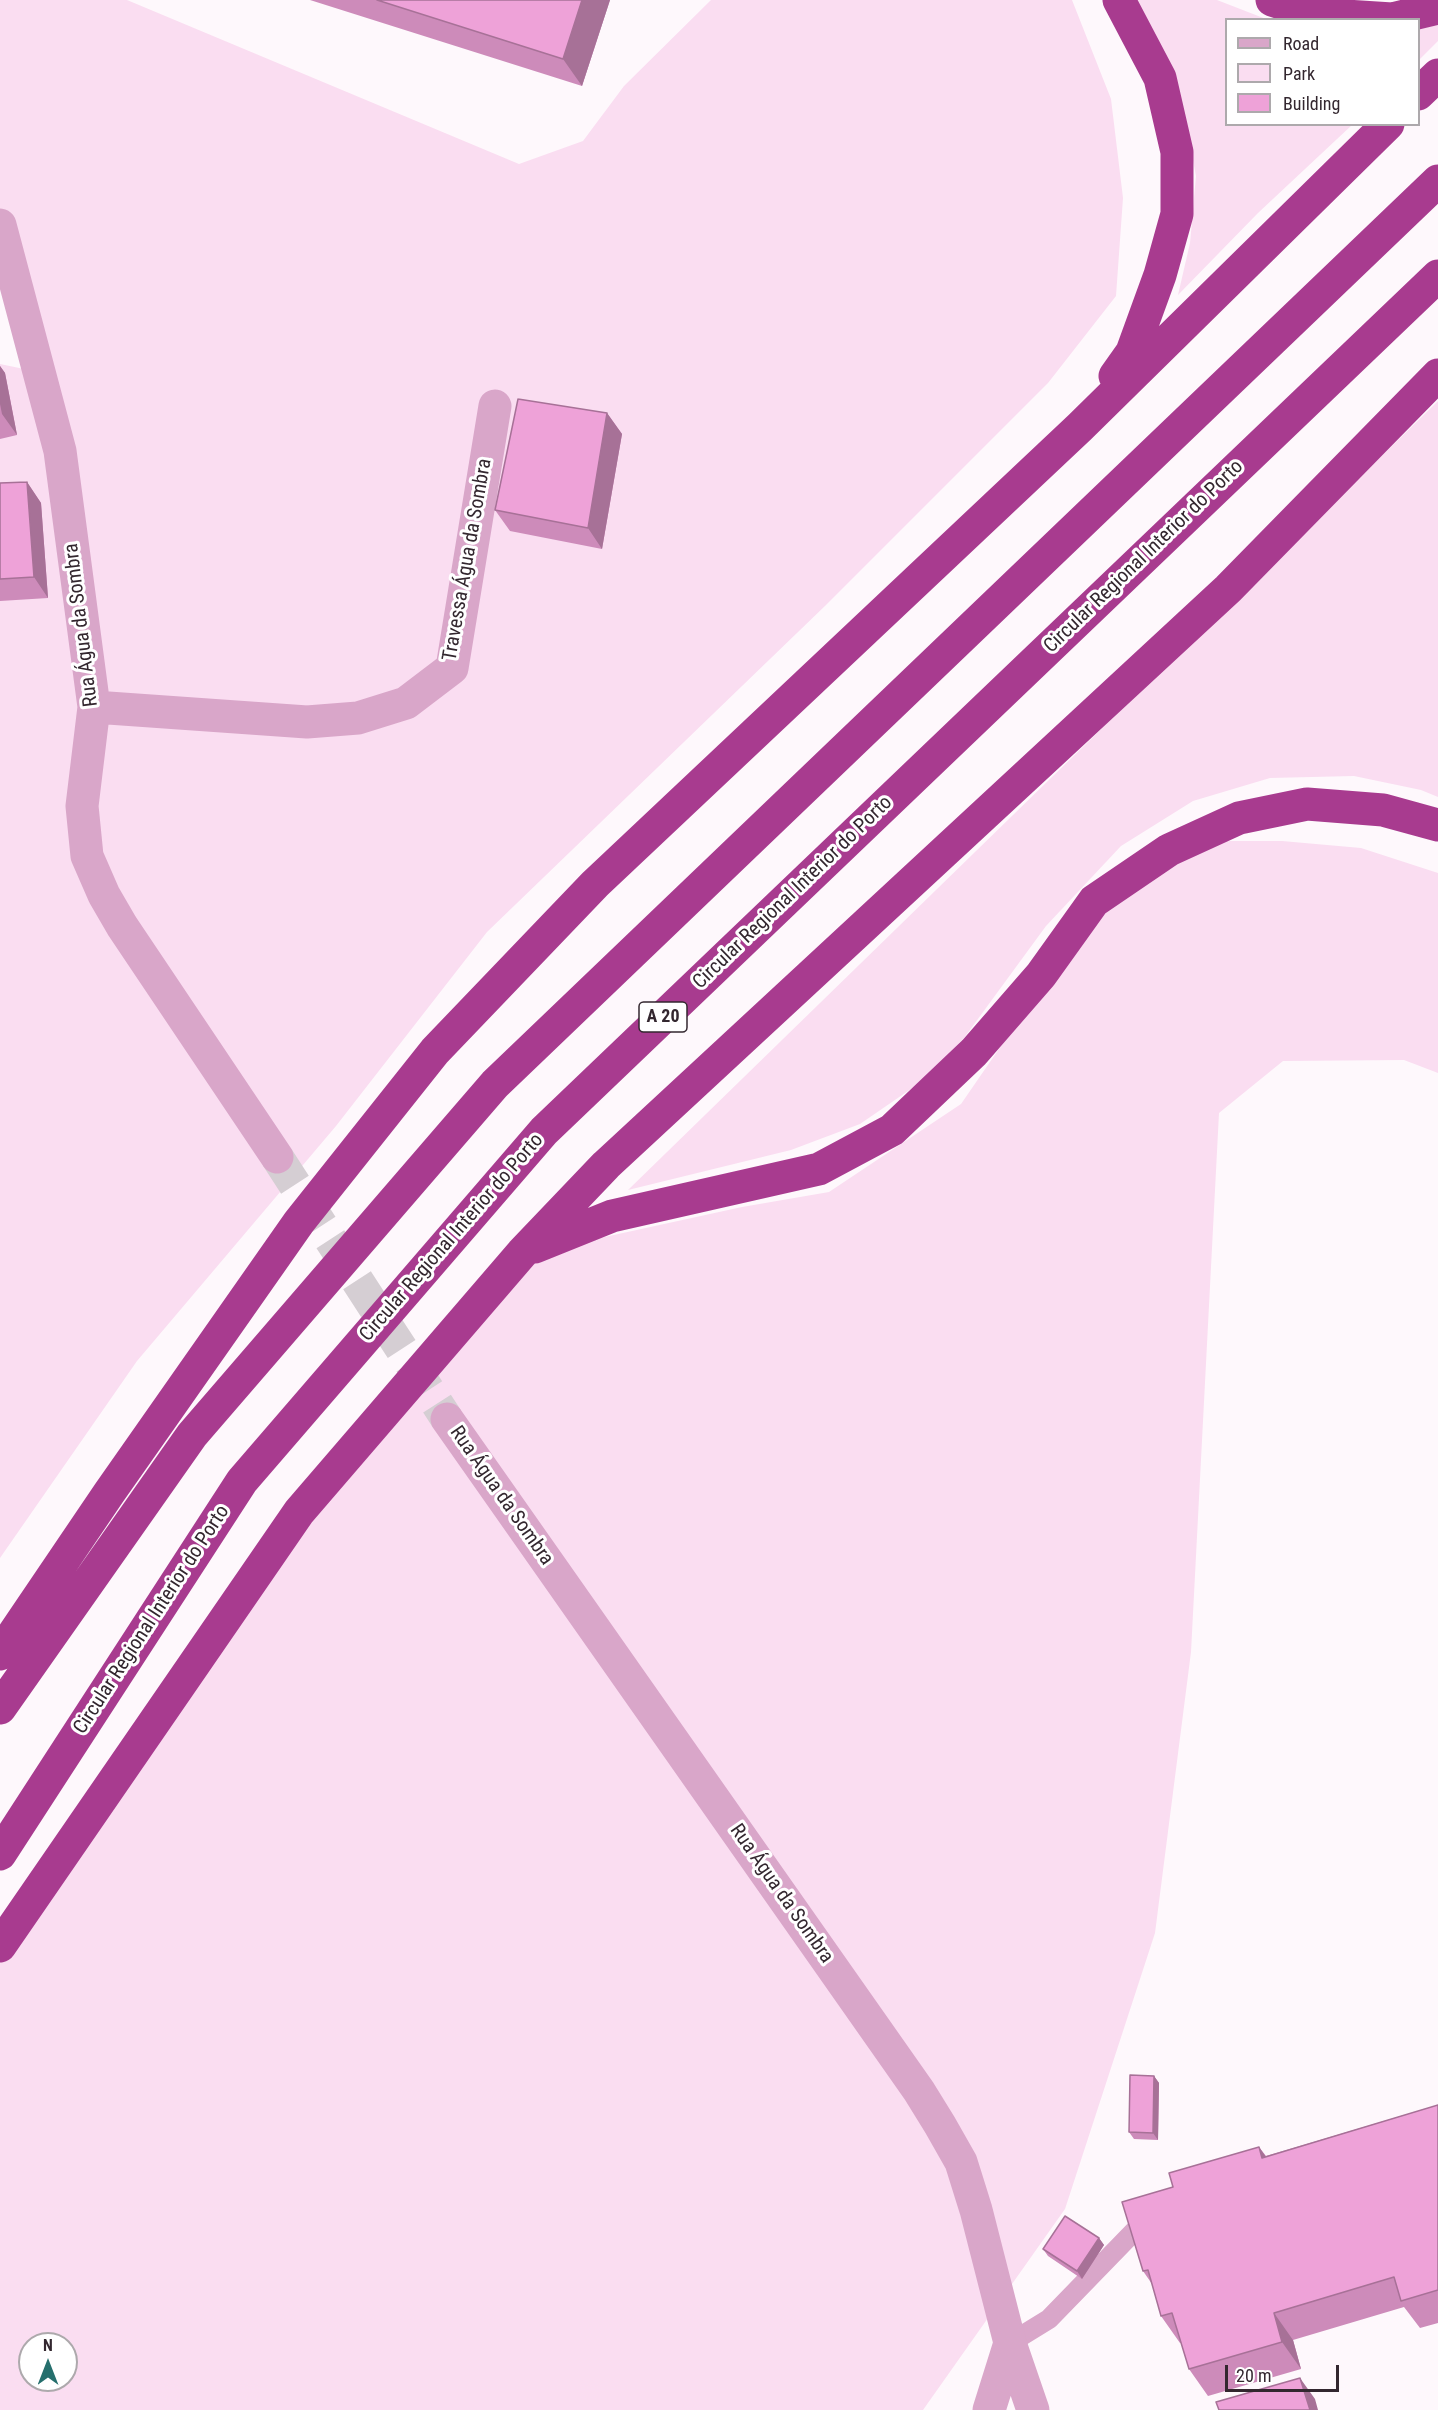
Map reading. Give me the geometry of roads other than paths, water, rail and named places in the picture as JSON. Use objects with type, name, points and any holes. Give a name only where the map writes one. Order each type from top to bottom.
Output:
[{"type":"highway","points":[[1080,427],[1131,352],[1160,275],[1177,214],[1177,152],[1160,78],[1119,0]]},
{"type":"highway","points":[[1272,0],[1315,14],[1377,18]]},
{"type":"highway","points":[[1396,18],[1438,8]]},
{"type":"highway","points":[[1420,93],[1438,75]]},
{"type":"highway","points":[[0,1654],[109,1493],[299,1222],[435,1051],[595,884],[1080,427],[1386,126]]},
{"type":"highway","points":[[0,1708],[192,1435],[495,1084],[1438,181]]},
{"type":"highway","name":"Circular Regional Interior do Porto","points":[[0,1854],[242,1481],[544,1131],[1438,276]]},
{"type":"highway","points":[[0,1946],[299,1512],[522,1253],[606,1165],[1228,589],[1438,375]]},
{"type":"highway","points":[[522,1253],[612,1216],[819,1169],[892,1130],[974,1052],[1041,975],[1094,901],[1168,850],[1239,818],[1307,804],[1383,810],[1438,825]]},
{"type":"street","name":"Rua Água da Sombra","points":[[0,225],[60,451],[94,707],[82,806],[87,856],[104,895],[122,926],[276,1157]]},
{"type":"street","name":"Travessa Água da Sombra","points":[[94,707],[307,722],[358,718],[406,703],[452,668],[495,406]]},
{"type":"street","name":"Rua Água da Sombra","points":[[447,1419],[919,2091],[940,2125],[961,2162],[976,2210],[1010,2343],[1034,2410]]},
{"type":"street","points":[[989,2410],[1010,2343]]},
{"type":"lane","points":[[1010,2343],[1049,2319],[1159,2205]]},
{"type":"tunnel","points":[[277,1157],[447,1419]]}]
